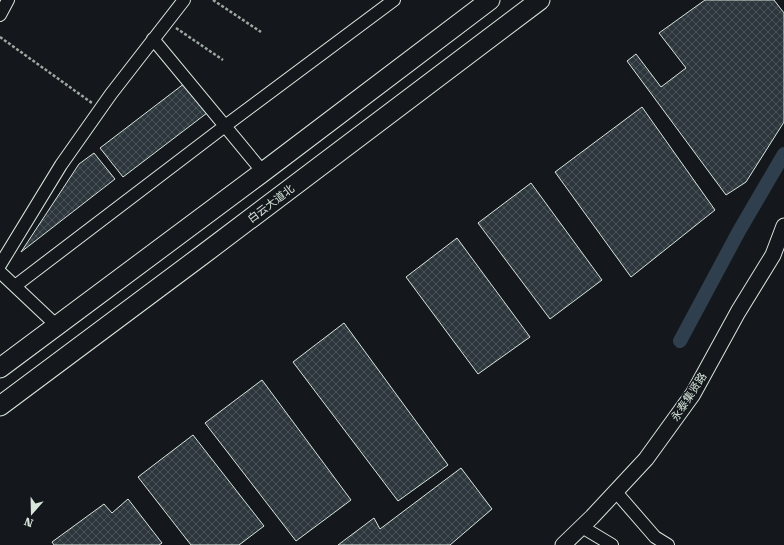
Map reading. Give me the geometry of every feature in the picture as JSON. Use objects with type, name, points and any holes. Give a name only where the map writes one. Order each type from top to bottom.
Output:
[{"type":"highway","points":[[0,368],[263,172],[490,0]]},
{"type":"highway","name":"白云大道北","points":[[0,406],[214,247],[540,0]]},
{"type":"street","points":[[0,15],[8,0]]},
{"type":"street","points":[[0,265],[61,165],[100,110],[184,0]]},
{"type":"street","points":[[15,286],[225,126],[394,0]]},
{"type":"street","points":[[154,40],[263,172]]},
{"type":"street","name":"永泰集贤路","points":[[563,545],[616,492],[646,459],[693,394],[738,312],[773,255],[784,226]]},
{"type":"street","points":[[0,272],[56,325]]},
{"type":"street","points":[[616,492],[655,537],[668,545]]},
{"type":"street","points":[[582,527],[612,545]]},
{"type":"path","points":[[213,0],[261,32]]},
{"type":"path","points":[[167,22],[223,60]]},
{"type":"path","points":[[0,38],[100,110]]},
{"type":"building","points":[[705,0],[774,0],[784,13],[784,122],[746,182],[726,195],[627,61],[636,54],[661,87],[686,68],[659,33]]},
{"type":"building","points":[[185,83],[207,113],[123,177],[100,148]]},
{"type":"building","points":[[642,107],[715,210],[631,277],[555,172]]},
{"type":"building","points":[[94,153],[115,179],[21,252],[79,164]]},
{"type":"building","points":[[531,183],[602,280],[550,319],[478,223]]},
{"type":"building","points":[[457,238],[530,337],[478,374],[406,277]]},
{"type":"building","points":[[344,323],[448,465],[398,501],[293,362]]},
{"type":"building","points":[[262,380],[351,500],[296,541],[205,423]]},
{"type":"building","points":[[193,435],[264,526],[239,545],[191,545],[138,477]]},
{"type":"building","points":[[461,468],[492,509],[450,545],[338,545],[374,518],[380,529]]},
{"type":"building","points":[[128,499],[162,543],[159,545],[54,545],[52,542],[104,504],[112,513]]},
{"type":"waterway","points":[[680,341],[739,231],[784,154]]}]
